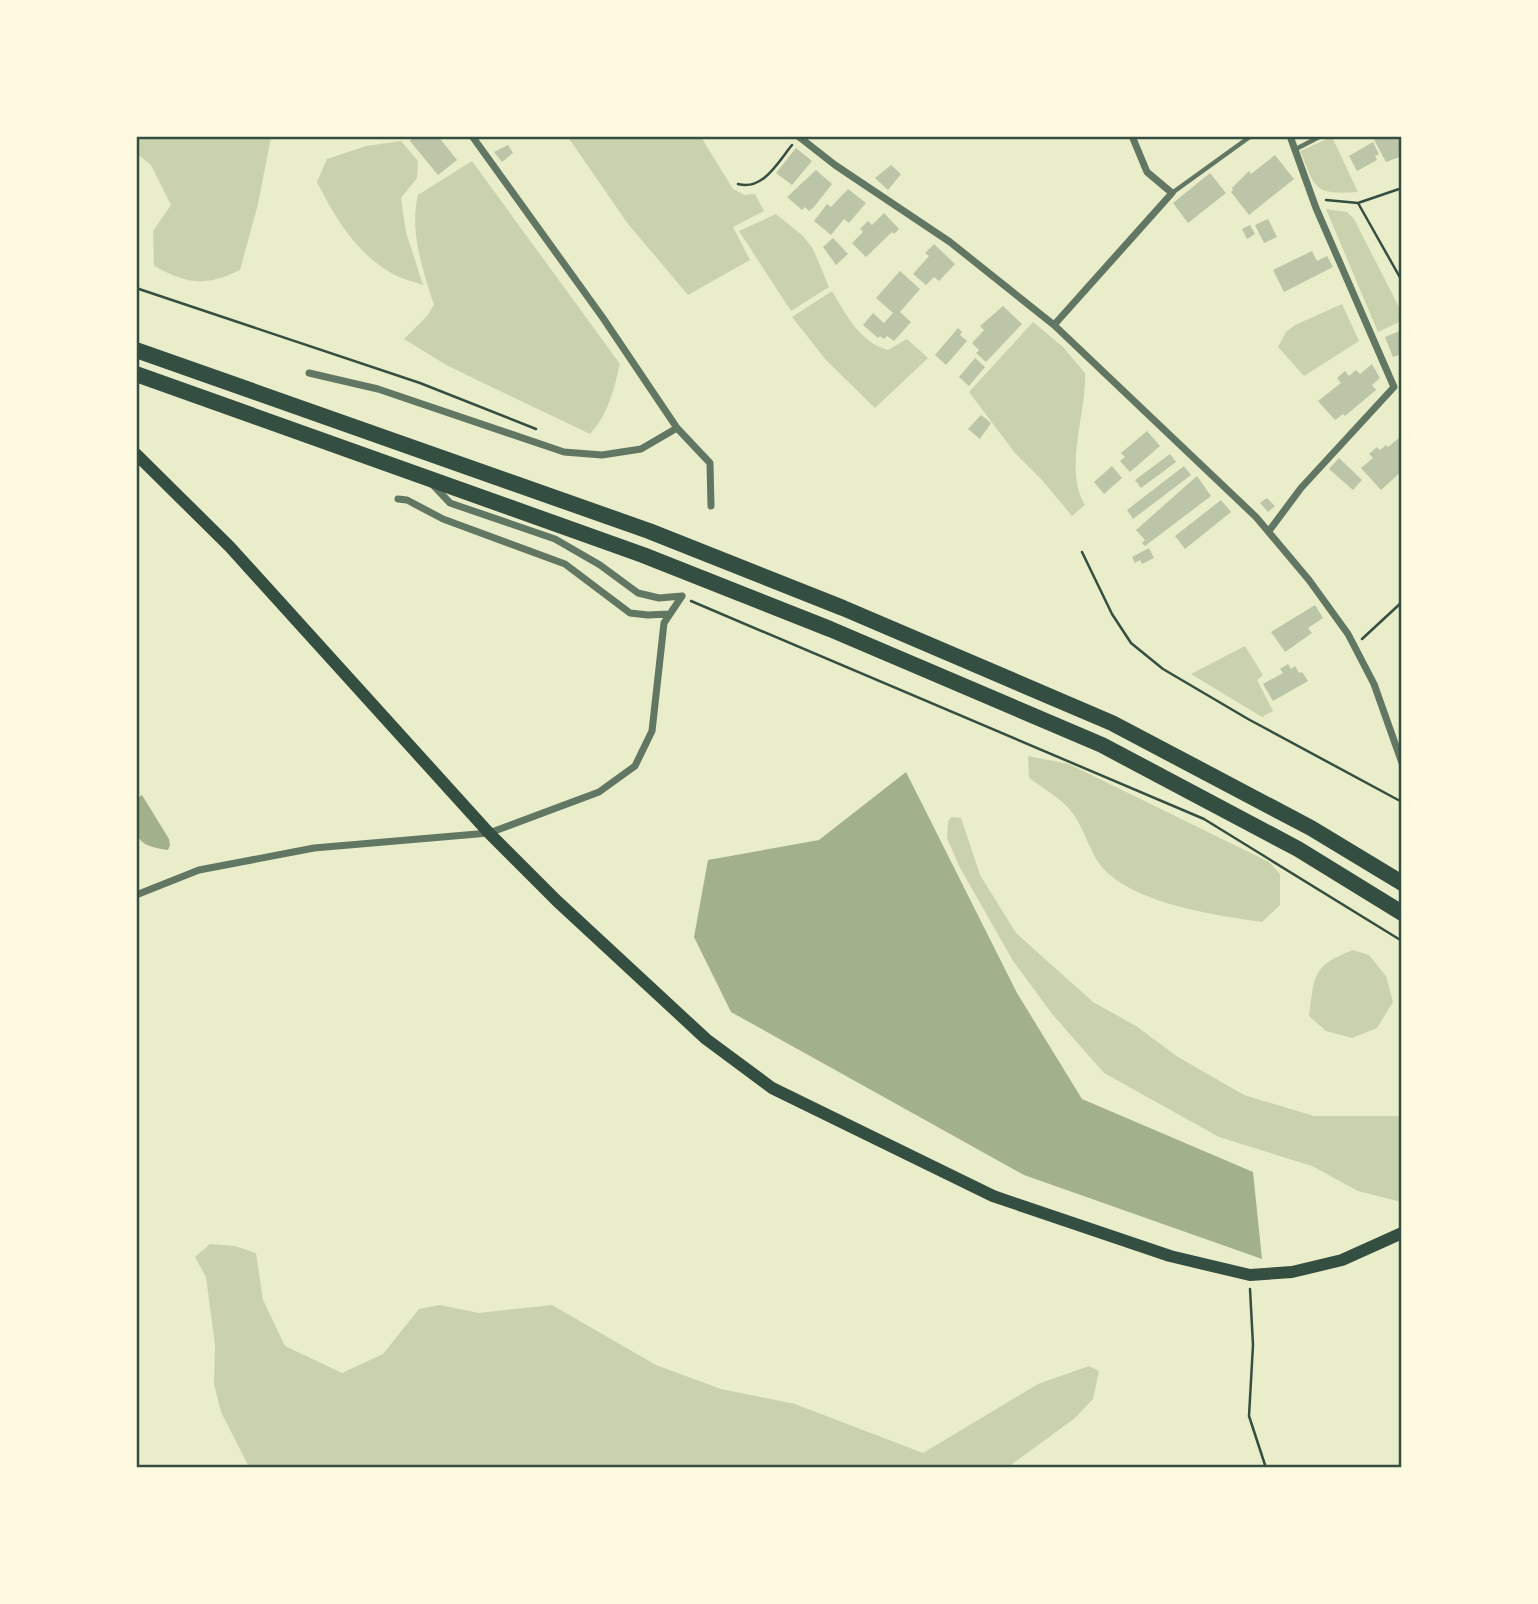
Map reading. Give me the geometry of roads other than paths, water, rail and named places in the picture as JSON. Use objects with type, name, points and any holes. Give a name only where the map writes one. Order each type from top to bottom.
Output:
[{"type":"highway","points":[[136,350],[649,531],[843,608],[1112,723],[1311,828],[1402,883]]},
{"type":"highway","points":[[136,374],[643,555],[780,609],[1102,745],[1298,849],[1402,913]]},
{"type":"main road","points":[[136,454],[230,547],[489,833],[557,901],[706,1039],[772,1088],[993,1196],[1170,1256],[1250,1275],[1292,1272],[1342,1260],[1402,1233]]},
{"type":"street","points":[[472,136],[603,318],[677,428],[710,463],[711,506]]},
{"type":"street","points":[[1054,325],[1172,193],[1147,172],[1132,136]]},
{"type":"street","points":[[1269,531],[1301,488],[1394,387],[1312,199],[1290,136]]},
{"type":"street","points":[[798,137],[950,242],[1054,325],[1269,531],[1333,614],[1354,646],[1374,684],[1402,763]]},
{"type":"street","points":[[309,373],[378,389],[564,452],[602,455],[641,449],[677,428]]},
{"type":"street","points":[[136,895],[199,870],[314,848],[489,833],[599,792],[635,765],[652,731],[664,623],[682,596],[659,598],[638,593],[600,565],[555,539],[450,503],[424,477]]},
{"type":"street","points":[[398,499],[407,500],[443,519],[565,564],[630,613],[669,614]]},
{"type":"lane","points":[[1172,193],[1251,136]]},
{"type":"lane","points":[[1294,150],[1321,136]]}]
